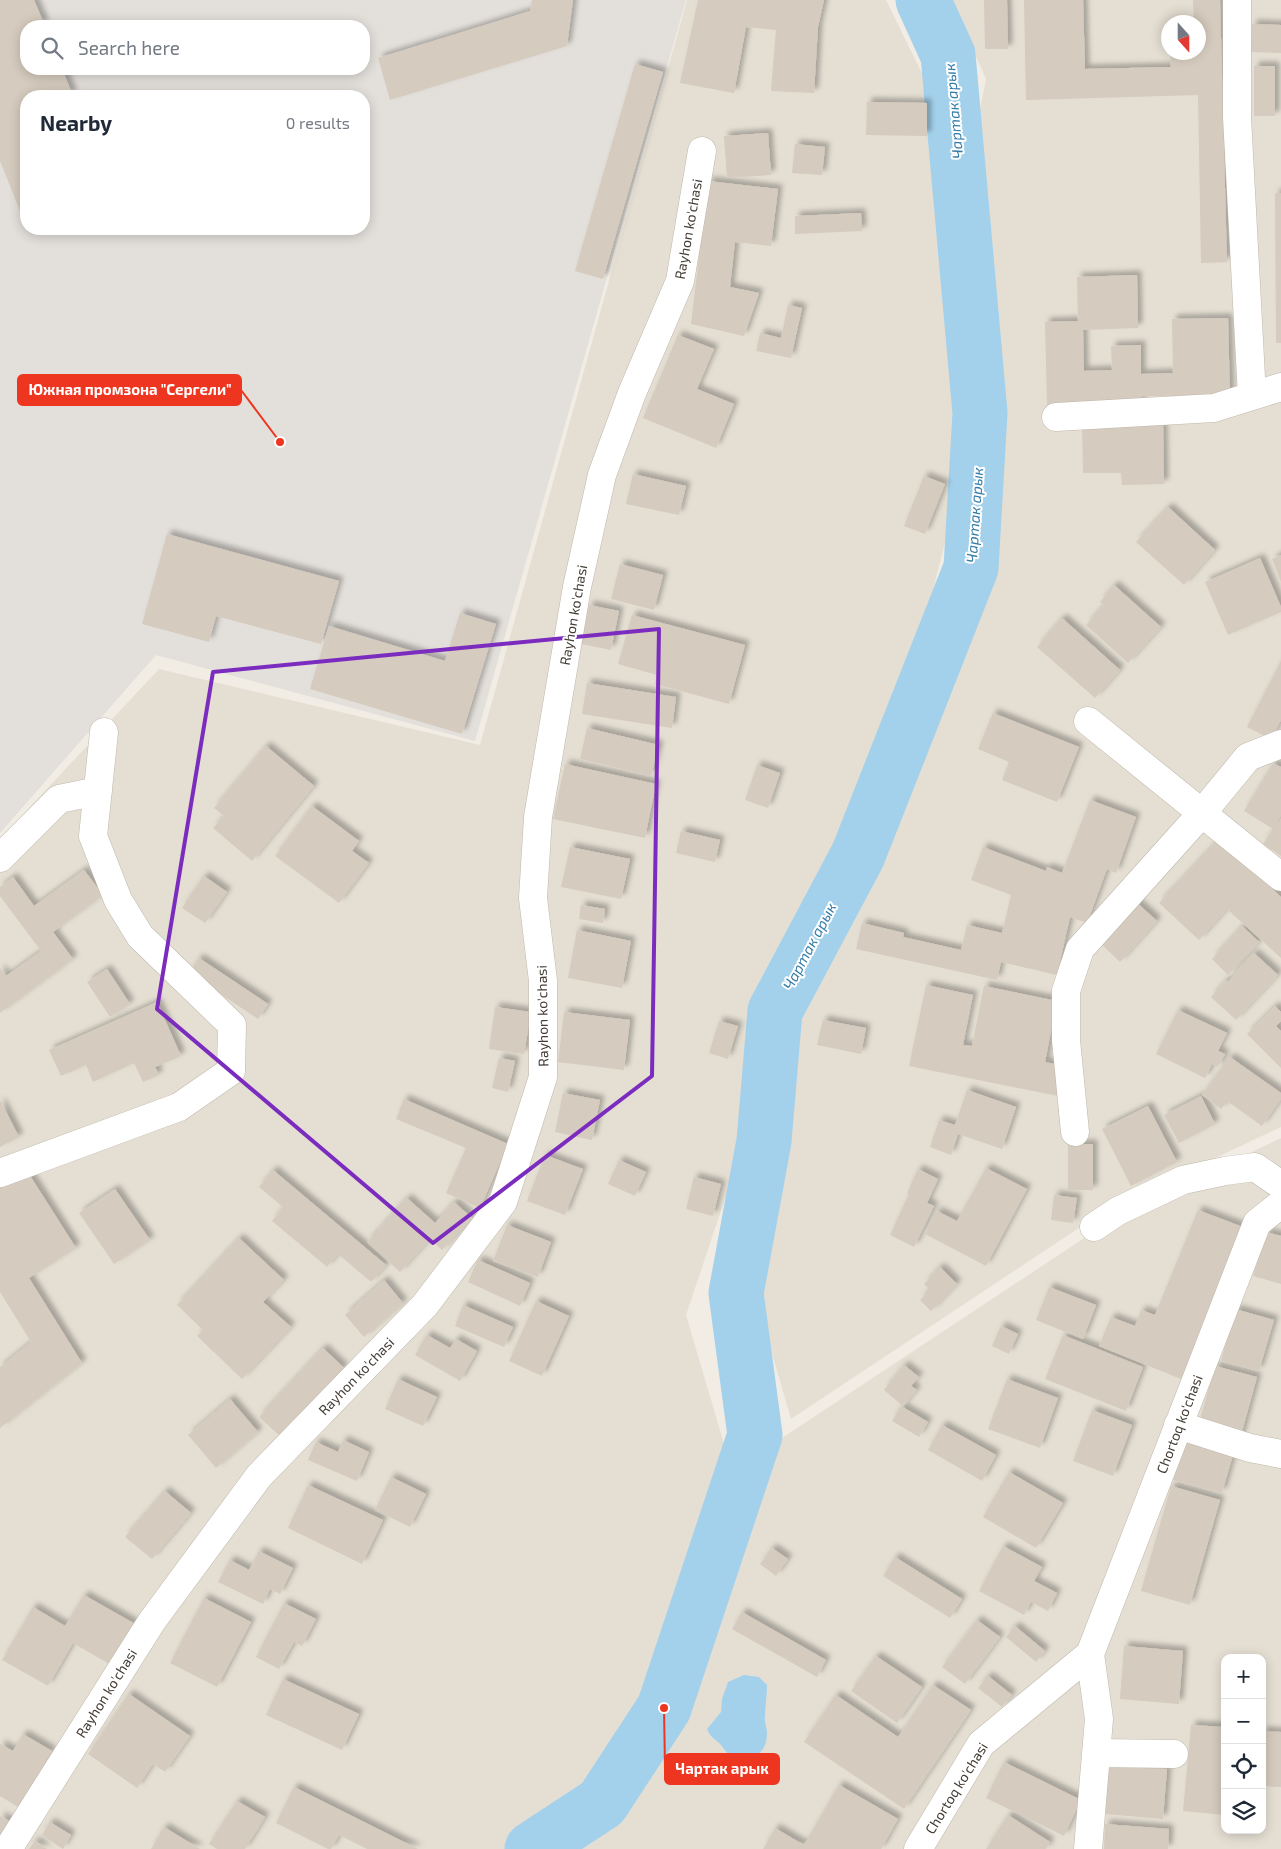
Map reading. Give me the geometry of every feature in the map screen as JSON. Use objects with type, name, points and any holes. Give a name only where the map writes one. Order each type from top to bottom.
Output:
[{"type":"street","points":[[1237,0],[1237,117],[1252,396]]},
{"type":"street","name":"Rayhon ko'chasi","points":[[8,1849],[152,1621],[259,1476],[425,1305],[503,1202],[543,1078],[543,981],[532,898],[538,817],[577,587],[602,475],[632,393],[680,281],[702,151]]},
{"type":"street","points":[[1056,417],[1214,408],[1281,387]]},
{"type":"street","points":[[1088,721],[1281,877]]},
{"type":"street","points":[[0,1173],[179,1107],[231,1071],[232,1025],[140,936],[118,900],[93,836],[104,732]]},
{"type":"street","points":[[1075,1132],[1066,1040],[1066,991],[1080,949],[1202,812],[1248,757],[1281,744]]},
{"type":"street","points":[[0,858],[59,798],[98,791]]},
{"type":"street","points":[[1094,1227],[1118,1211],[1183,1180],[1255,1167],[1281,1186]]},
{"type":"street","name":"Chortoq ko'chasi","points":[[1088,1849],[1099,1719],[1090,1654],[1257,1222],[1281,1204]]},
{"type":"street","points":[[1178,1425],[1250,1448],[1281,1454]]},
{"type":"street","name":"Chortoq ko'chasi","points":[[918,1849],[981,1744],[1090,1654]]},
{"type":"street","points":[[1096,1753],[1174,1754]]},
{"type":"highlighted area","points":[[659,629],[652,1076],[433,1243],[157,1009],[213,672]]},
{"type":"shaded area","points":[[0,0],[686,0],[475,741],[156,655],[0,833]]},
{"type":"shaded area","points":[[687,0],[886,0],[935,100],[958,491],[903,708],[757,1005],[743,1145],[686,1315],[732,1471],[1113,1219],[1281,1138],[1281,1849],[0,1849],[0,839],[159,669],[480,745]]},
{"type":"shaded area","points":[[951,0],[1281,0],[1281,1127],[1109,1208],[791,1419],[758,1305],[793,1014],[939,706],[995,542],[980,109],[986,79]]},
{"type":"water","points":[[744,1675],[759,1677],[767,1685],[765,1719],[767,1739],[760,1752],[752,1758],[741,1761],[728,1753],[712,1737],[707,1729],[721,1712],[722,1699],[728,1682]]},
{"type":"building","points":[[0,0],[34,0],[42,20],[20,20],[20,75],[64,75],[71,90],[20,90],[20,211],[0,161]]},
{"type":"building","points":[[532,0],[573,0],[567,46],[390,100],[378,58],[530,11]]},
{"type":"building","points":[[698,0],[824,0],[818,27],[814,93],[771,91],[776,30],[746,27],[734,93],[680,83]]},
{"type":"building","points":[[984,0],[1007,0],[1008,49],[985,49]]},
{"type":"building","points":[[1024,0],[1083,0],[1085,69],[1171,67],[1171,60],[1206,60],[1206,15],[1194,15],[1193,0],[1220,0],[1227,262],[1201,263],[1198,95],[1026,100]]},
{"type":"building","points":[[1252,24],[1281,25],[1281,53],[1251,52]]},
{"type":"building","points":[[635,64],[663,72],[603,279],[575,271]]},
{"type":"building","points":[[1254,66],[1275,66],[1275,116],[1254,116]]},
{"type":"building","points":[[867,102],[927,103],[927,136],[866,135]]},
{"type":"building","points":[[768,133],[771,175],[727,178],[724,136]]},
{"type":"building","points":[[795,144],[825,147],[822,175],[792,173]]},
{"type":"building","points":[[708,181],[778,189],[771,246],[735,242],[730,287],[759,293],[744,336],[691,324]]},
{"type":"building","points":[[1275,193],[1281,193],[1281,343],[1276,343]]},
{"type":"building","points":[[861,213],[862,231],[795,234],[795,216]]},
{"type":"building","points":[[1137,275],[1138,328],[1083,330],[1084,371],[1112,370],[1111,346],[1141,345],[1141,374],[1173,373],[1172,319],[1228,318],[1230,398],[1174,400],[1174,396],[1142,396],[1142,402],[1047,405],[1045,322],[1078,321],[1077,277]]},
{"type":"building","points":[[788,305],[802,308],[791,358],[756,351],[760,333],[781,338]]},
{"type":"building","points":[[678,335],[714,349],[697,389],[734,404],[716,448],[643,418]]},
{"type":"building","points":[[1163,421],[1164,484],[1122,485],[1121,473],[1083,473],[1082,422]]},
{"type":"building","points":[[633,474],[686,486],[679,515],[626,504]]},
{"type":"building","points":[[924,476],[945,484],[925,534],[904,526]]},
{"type":"building","points":[[1168,507],[1215,550],[1184,585],[1136,542]]},
{"type":"building","points":[[167,534],[339,581],[321,644],[216,616],[209,642],[142,624]]},
{"type":"building","points":[[1281,555],[1281,582],[1272,559]]},
{"type":"building","points":[[1260,558],[1281,607],[1281,612],[1228,635],[1205,582]]},
{"type":"building","points":[[620,564],[663,575],[654,610],[611,599]]},
{"type":"building","points":[[1114,585],[1161,627],[1128,663],[1086,625],[1104,605],[1100,602]]},
{"type":"building","points":[[589,605],[619,611],[611,650],[581,644]]},
{"type":"building","points":[[460,613],[496,624],[462,734],[310,689],[329,626],[445,661]]},
{"type":"building","points":[[632,615],[745,645],[729,704],[655,684],[657,675],[618,664]]},
{"type":"building","points":[[1062,618],[1120,670],[1095,698],[1037,647]]},
{"type":"building","points":[[1281,661],[1281,720],[1271,739],[1247,727]]},
{"type":"building","points":[[587,683],[676,697],[672,728],[582,714]]},
{"type":"building","points":[[993,713],[1079,747],[1057,802],[1002,780],[1009,762],[978,749]]},
{"type":"building","points":[[587,728],[659,745],[651,776],[580,759]]},
{"type":"building","points":[[266,746],[314,786],[252,861],[213,828],[224,816],[214,808]]},
{"type":"building","points":[[1273,763],[1281,767],[1281,816],[1276,825],[1281,818],[1281,856],[1263,844],[1273,829],[1244,811]]},
{"type":"building","points":[[565,764],[656,784],[645,838],[553,819]]},
{"type":"building","points":[[757,765],[780,773],[768,808],[745,800]]},
{"type":"building","points":[[1090,800],[1136,817],[1116,873],[1107,869],[1087,923],[1070,917],[1057,975],[1001,962],[997,980],[856,949],[862,923],[904,933],[903,937],[961,950],[967,925],[1002,933],[1011,895],[971,880],[983,847],[1046,871],[1047,867],[1062,873]]},
{"type":"building","points":[[312,806],[359,841],[352,851],[369,863],[339,903],[275,856]]},
{"type":"building","points":[[681,831],[720,840],[715,862],[676,853]]},
{"type":"building","points":[[1219,839],[1281,897],[1281,958],[1227,909],[1199,940],[1159,903]]},
{"type":"building","points":[[570,847],[630,859],[621,899],[561,887]]},
{"type":"building","points":[[84,870],[103,895],[53,932],[73,959],[0,1013],[0,968],[6,976],[41,951],[0,896],[0,887],[13,877],[34,906]]},
{"type":"building","points":[[204,876],[227,892],[205,923],[182,908]]},
{"type":"building","points":[[1135,901],[1157,921],[1120,962],[1099,942]]},
{"type":"building","points":[[581,905],[605,909],[603,923],[579,919]]},
{"type":"building","points":[[1242,926],[1259,942],[1228,975],[1212,959]]},
{"type":"building","points":[[577,930],[631,941],[622,988],[568,978]]},
{"type":"building","points":[[1254,953],[1278,975],[1236,1020],[1211,997],[1226,980],[1228,982]]},
{"type":"building","points":[[199,958],[268,1004],[258,1019],[189,973]]},
{"type":"building","points":[[107,969],[130,1004],[110,1017],[87,982]]},
{"type":"building","points":[[926,985],[973,995],[963,1045],[972,1046],[984,986],[1057,1001],[1045,1062],[1064,1066],[1058,1096],[909,1066]]},
{"type":"building","points":[[157,1002],[181,1056],[155,1067],[159,1075],[143,1082],[134,1063],[93,1082],[86,1065],[61,1076],[49,1050]]},
{"type":"building","points":[[1275,1006],[1281,1012],[1281,1021],[1276,1026],[1281,1031],[1281,1068],[1247,1034]]},
{"type":"building","points":[[495,1007],[531,1012],[524,1054],[489,1049]]},
{"type":"building","points":[[1178,1010],[1227,1033],[1218,1051],[1225,1054],[1218,1067],[1212,1064],[1205,1078],[1156,1054]]},
{"type":"building","points":[[564,1012],[630,1020],[624,1070],[558,1062]]},
{"type":"building","points":[[823,1020],[866,1028],[861,1054],[817,1045]]},
{"type":"building","points":[[719,1021],[738,1026],[728,1059],[709,1053]]},
{"type":"building","points":[[1230,1057],[1281,1093],[1281,1099],[1262,1126],[1227,1101],[1221,1109],[1202,1095]]},
{"type":"building","points":[[499,1058],[515,1061],[508,1092],[492,1088]]},
{"type":"building","points":[[967,1090],[1016,1107],[1002,1149],[958,1134],[951,1155],[930,1147],[939,1120],[955,1125]]},
{"type":"building","points":[[563,1093],[600,1100],[592,1140],[555,1132]]},
{"type":"building","points":[[1201,1096],[1215,1124],[1179,1143],[1164,1115]]},
{"type":"building","points":[[404,1099],[508,1144],[480,1208],[446,1193],[466,1148],[396,1119]]},
{"type":"building","points":[[0,1100],[19,1137],[0,1147]]},
{"type":"building","points":[[1148,1106],[1177,1162],[1131,1186],[1102,1129]]},
{"type":"building","points":[[1068,1144],[1093,1144],[1093,1190],[1068,1190]]},
{"type":"building","points":[[545,1155],[583,1169],[565,1215],[527,1201]]},
{"type":"building","points":[[619,1160],[646,1172],[635,1196],[608,1184]]},
{"type":"building","points":[[986,1168],[1027,1189],[986,1266],[925,1234],[937,1211],[957,1221]]},
{"type":"building","points":[[918,1169],[938,1179],[927,1203],[934,1206],[914,1247],[890,1235]]},
{"type":"building","points":[[273,1170],[386,1265],[371,1282],[338,1254],[327,1267],[272,1221],[283,1207],[259,1187]]},
{"type":"building","points":[[27,1171],[76,1248],[29,1278],[82,1363],[0,1428],[0,1367],[31,1342],[0,1292],[0,1188]]},
{"type":"building","points":[[694,1177],[721,1184],[713,1216],[686,1209]]},
{"type":"building","points":[[115,1189],[150,1240],[114,1264],[79,1213]]},
{"type":"building","points":[[1054,1195],[1077,1198],[1073,1223],[1051,1220]]},
{"type":"building","points":[[407,1198],[435,1223],[454,1202],[472,1218],[442,1250],[430,1239],[400,1272],[367,1242]]},
{"type":"building","points":[[1198,1210],[1248,1229],[1186,1381],[1099,1346],[1111,1317],[1135,1326],[1141,1310],[1155,1315]]},
{"type":"building","points":[[507,1225],[551,1242],[538,1277],[493,1261]]},
{"type":"building","points":[[1266,1232],[1281,1236],[1281,1284],[1253,1276]]},
{"type":"building","points":[[239,1238],[284,1280],[263,1302],[291,1327],[242,1379],[197,1336],[203,1330],[177,1305]]},
{"type":"building","points":[[478,1260],[530,1283],[520,1306],[468,1282]]},
{"type":"building","points":[[940,1267],[957,1284],[931,1311],[920,1300],[930,1290],[924,1284]]},
{"type":"building","points":[[384,1280],[403,1303],[364,1337],[345,1315]]},
{"type":"building","points":[[1049,1287],[1096,1305],[1083,1339],[1036,1320]]},
{"type":"building","points":[[536,1301],[569,1316],[542,1376],[509,1361]]},
{"type":"building","points":[[463,1305],[513,1327],[504,1347],[455,1326]]},
{"type":"building","points":[[1235,1309],[1274,1320],[1259,1371],[1221,1361]]},
{"type":"building","points":[[1001,1326],[1018,1334],[1009,1354],[992,1346]]},
{"type":"building","points":[[427,1335],[450,1348],[456,1339],[477,1351],[460,1381],[415,1355]]},
{"type":"building","points":[[1063,1335],[1143,1367],[1126,1411],[1045,1379]]},
{"type":"building","points":[[323,1348],[344,1368],[280,1436],[259,1417]]},
{"type":"building","points":[[904,1365],[919,1377],[911,1386],[917,1390],[903,1406],[884,1390]]},
{"type":"building","points":[[1215,1366],[1257,1377],[1240,1439],[1198,1427]]},
{"type":"building","points":[[398,1379],[437,1397],[423,1426],[385,1409]]},
{"type":"building","points":[[1007,1379],[1058,1398],[1040,1448],[988,1429]]},
{"type":"building","points":[[230,1399],[258,1432],[216,1468],[188,1435]]},
{"type":"building","points":[[901,1406],[928,1422],[919,1437],[892,1421]]},
{"type":"building","points":[[1092,1410],[1132,1425],[1113,1476],[1073,1461]]},
{"type":"building","points":[[942,1425],[996,1455],[982,1481],[928,1450]]},
{"type":"building","points":[[1186,1434],[1235,1448],[1222,1493],[1173,1480]]},
{"type":"building","points":[[343,1440],[369,1452],[357,1481],[308,1460],[316,1442],[338,1452]]},
{"type":"building","points":[[1009,1472],[1063,1503],[1036,1548],[983,1517]]},
{"type":"building","points":[[391,1477],[426,1494],[410,1527],[375,1510]]},
{"type":"building","points":[[308,1485],[383,1520],[362,1564],[288,1528]]},
{"type":"building","points":[[1171,1486],[1220,1500],[1190,1605],[1141,1591]]},
{"type":"building","points":[[165,1491],[191,1513],[152,1559],[125,1537]]},
{"type":"building","points":[[1003,1546],[1042,1567],[1034,1581],[1057,1593],[1048,1611],[1031,1602],[1024,1615],[979,1591]]},
{"type":"building","points":[[772,1548],[788,1559],[776,1576],[760,1564]]},
{"type":"building","points":[[259,1551],[293,1568],[280,1594],[270,1589],[263,1604],[218,1582],[230,1560],[249,1570]]},
{"type":"building","points":[[895,1557],[962,1599],[950,1618],[883,1576]]},
{"type":"building","points":[[84,1595],[135,1624],[111,1665],[73,1643],[48,1686],[2,1660],[33,1607],[65,1626]]},
{"type":"building","points":[[204,1598],[251,1622],[217,1687],[170,1663]]},
{"type":"building","points":[[284,1603],[316,1619],[302,1646],[294,1642],[279,1669],[256,1657]]},
{"type":"building","points":[[742,1612],[826,1660],[817,1677],[732,1629]]},
{"type":"building","points":[[977,1620],[1000,1637],[965,1684],[942,1667]]},
{"type":"building","points":[[1015,1626],[1045,1651],[1036,1662],[1006,1637]]},
{"type":"building","points":[[1124,1646],[1183,1651],[1179,1704],[1120,1699]]},
{"type":"building","points":[[876,1656],[922,1687],[897,1723],[851,1691]]},
{"type":"building","points":[[988,1676],[1012,1695],[1002,1707],[978,1688]]},
{"type":"building","points":[[283,1679],[359,1714],[342,1750],[266,1715]]},
{"type":"building","points":[[933,1685],[971,1710],[904,1809],[804,1742],[836,1695],[898,1737]]},
{"type":"building","points":[[129,1694],[190,1736],[165,1772],[153,1764],[137,1788],[88,1754]]},
{"type":"building","points":[[1191,1725],[1221,1727],[1221,1815],[1183,1811]]},
{"type":"building","points":[[1266,1731],[1281,1732],[1281,1787],[1266,1786]]},
{"type":"building","points":[[23,1734],[52,1751],[18,1807],[0,1796],[0,1744],[13,1751]]},
{"type":"building","points":[[1004,1762],[1081,1800],[1064,1836],[986,1798]]},
{"type":"building","points":[[1109,1765],[1167,1769],[1163,1819],[1105,1814]]},
{"type":"building","points":[[839,1785],[898,1819],[881,1849],[763,1849],[775,1828],[804,1845]]},
{"type":"building","points":[[294,1787],[418,1849],[367,1849],[339,1835],[331,1849],[328,1849],[276,1823]]},
{"type":"building","points":[[237,1801],[265,1817],[245,1849],[217,1849],[209,1844]]},
{"type":"building","points":[[1008,1815],[1050,1842],[1046,1849],[986,1849]]},
{"type":"building","points":[[0,1816],[13,1823],[0,1845]]},
{"type":"building","points":[[50,1822],[71,1835],[63,1849],[42,1835]]},
{"type":"building","points":[[1105,1824],[1169,1829],[1168,1849],[1104,1849]]},
{"type":"building","points":[[164,1827],[200,1849],[151,1849]]},
{"type":"building","points":[[35,1841],[47,1849],[29,1849]]},
{"type":"waterway","name":"Чартак арык","points":[[532,1849],[602,1803],[664,1708],[755,1435],[736,1293],[764,1141],[775,1011],[858,855],[971,568],[980,413],[948,55],[923,0]]},
{"type":"place","name":"Южная промзона \"Сергели\"","points":[[280,442]]},
{"type":"place","name":"Чартак арык","points":[[664,1708]]}]
